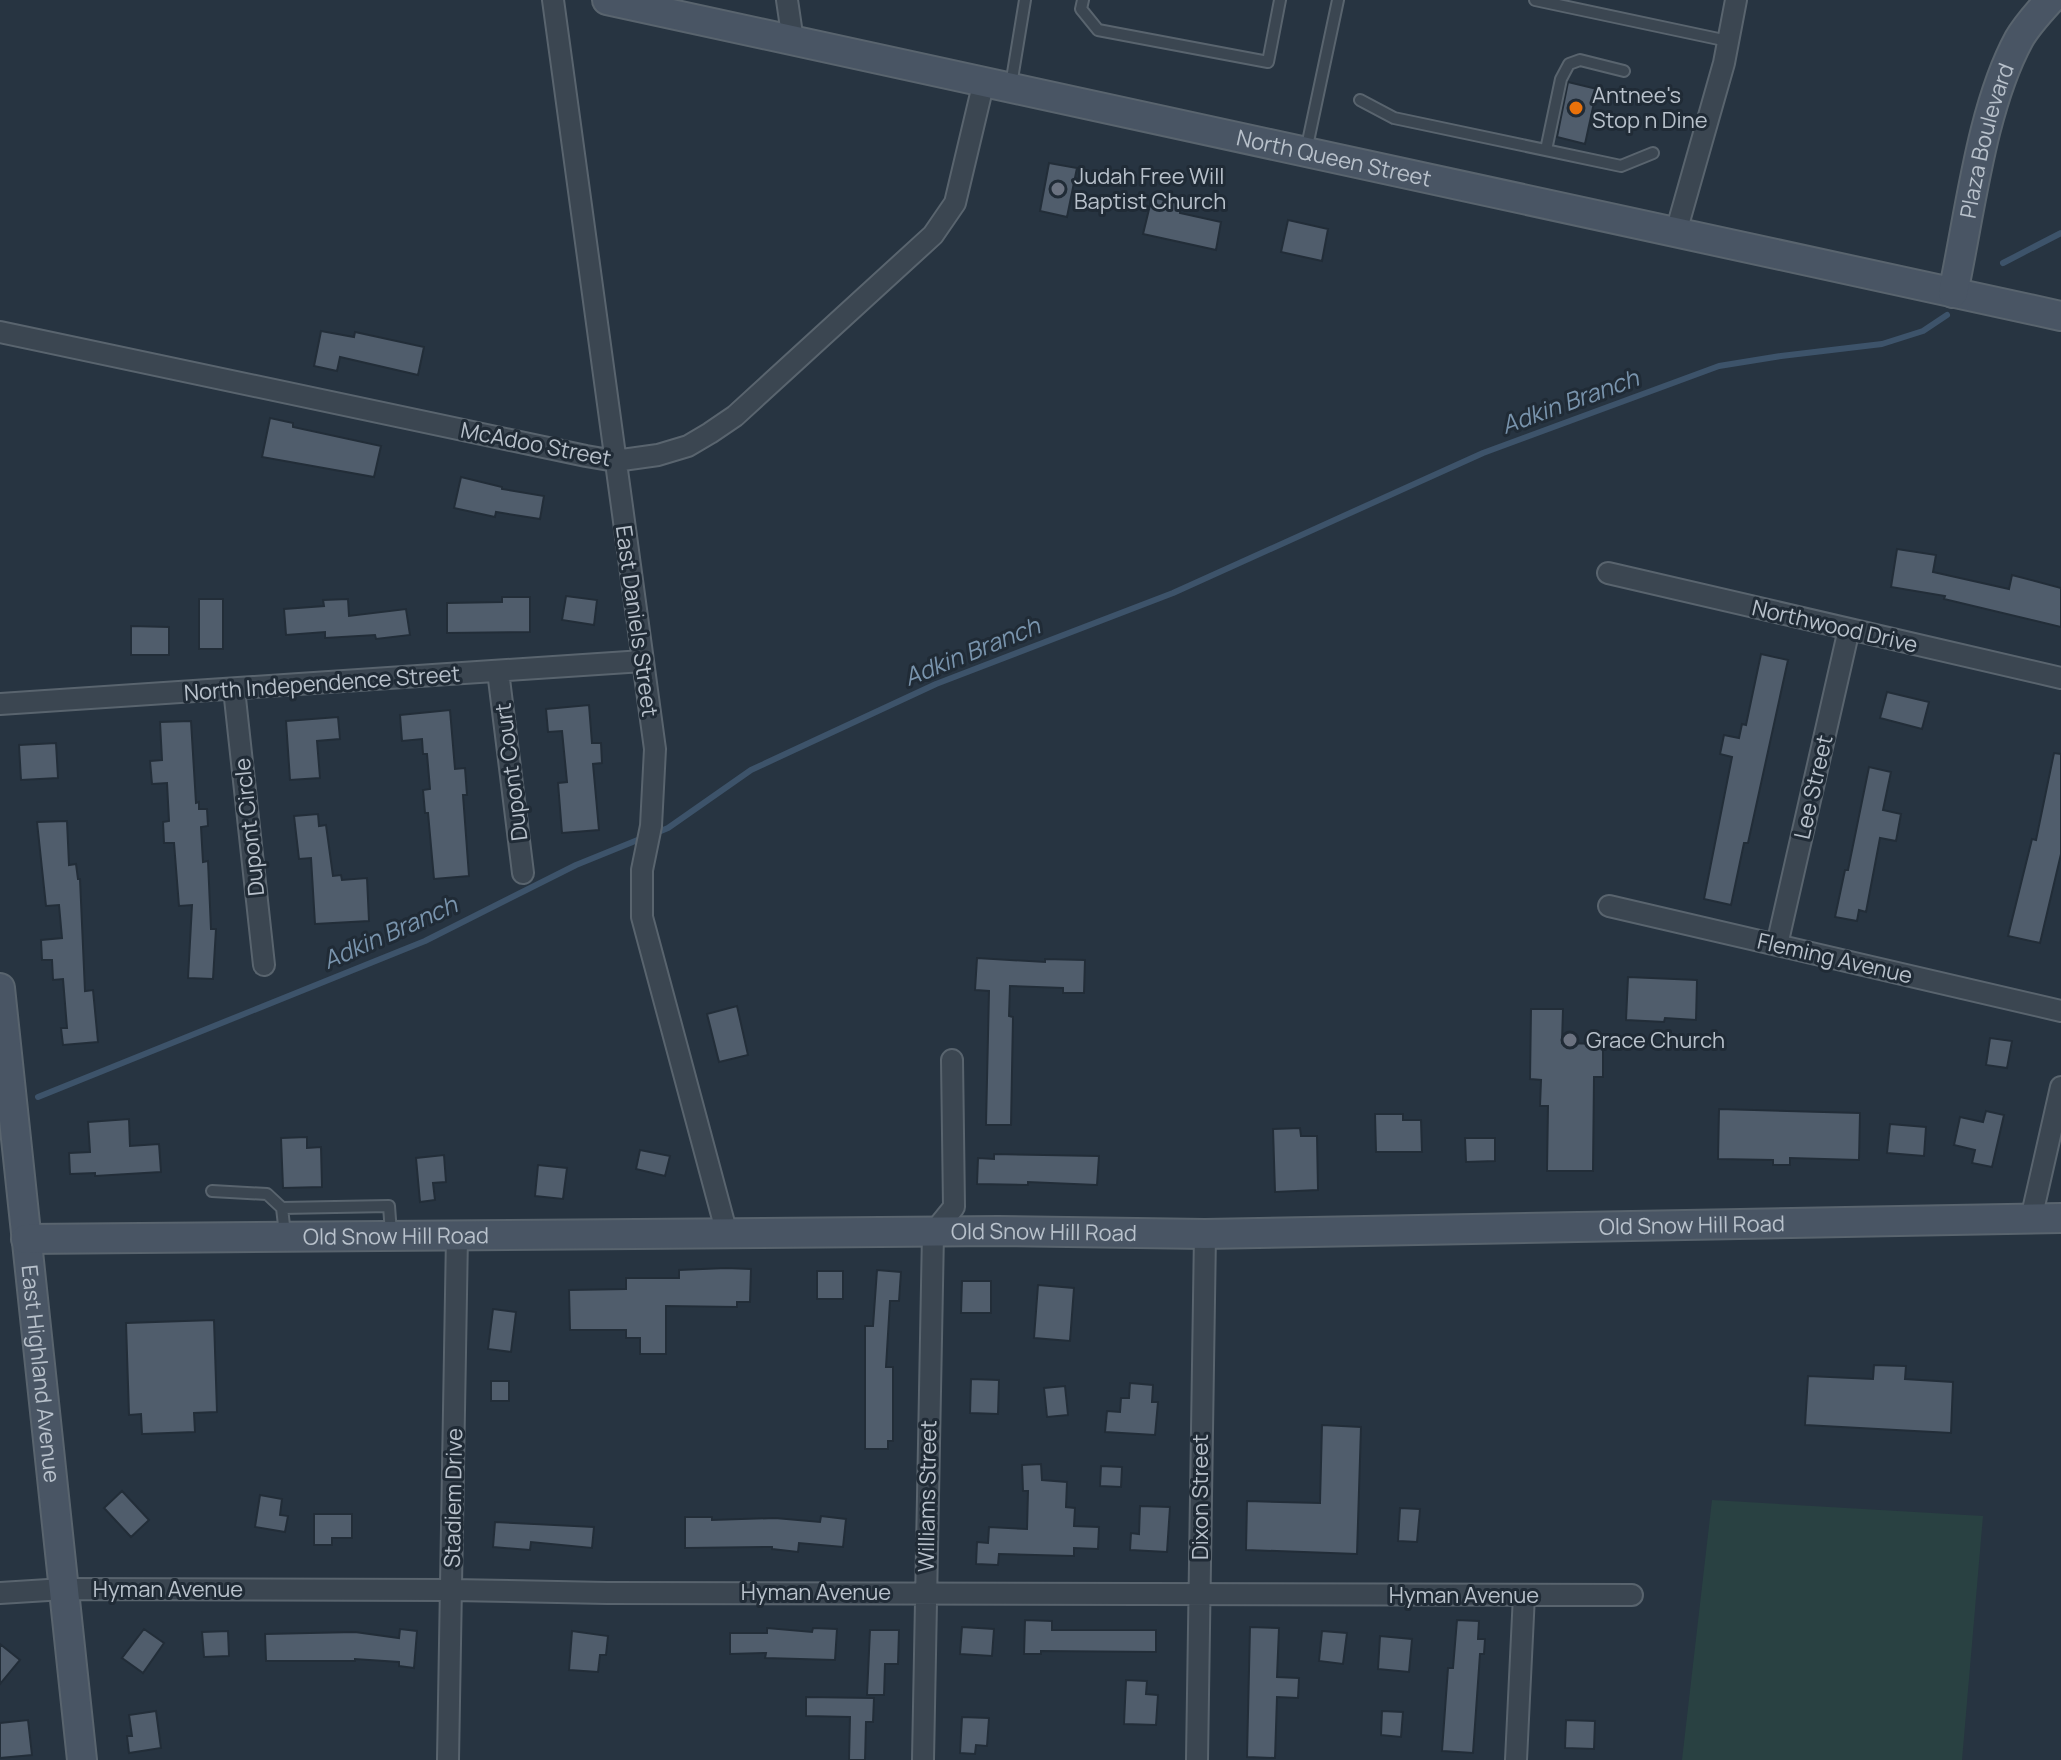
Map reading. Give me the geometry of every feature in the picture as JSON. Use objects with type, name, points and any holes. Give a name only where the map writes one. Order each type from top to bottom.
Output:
[{"type":"street","name":"East Daniels Street","points":[[553,0],[655,749],[651,826],[642,870],[642,917],[727,1234]]},
{"type":"street","name":"North Queen Street","points":[[607,0],[2061,316]]},
{"type":"street","points":[[787,0],[793,41]]},
{"type":"street","points":[[1676,232],[1728,41],[1736,0]]},
{"type":"street","name":"Plaza Boulevard","points":[[1953,293],[1995,98],[2021,35],[2050,0]]},
{"type":"street","name":"McAdoo Street","points":[[0,332],[615,461],[658,455],[688,446],[735,416],[933,235],[955,203],[997,84]]},
{"type":"street","name":"Northwood Drive","points":[[1608,573],[2061,678]]},
{"type":"street","name":"Lee Street","points":[[1777,945],[1849,629]]},
{"type":"street","name":"North Independence Street","points":[[0,704],[643,661]]},
{"type":"street","name":"Dupont Court","points":[[498,671],[523,873]]},
{"type":"street","name":"Dupont Circle","points":[[234,689],[264,965]]},
{"type":"street","name":"Fleming Avenue","points":[[1609,906],[2061,1011]]},
{"type":"street","name":"East Highland Avenue","points":[[0,988],[82,1760]]},
{"type":"street","points":[[933,1233],[954,1207],[952,1060]]},
{"type":"street","points":[[2031,1219],[2061,1087]]},
{"type":"street","name":"Old Snow Hill Road","points":[[26,1239],[284,1222],[391,1237],[998,1231],[1205,1234],[2061,1218]]},
{"type":"street","name":"Williams Street","points":[[923,1760],[933,1233]]},
{"type":"street","name":"Dixon Street","points":[[1197,1760],[1205,1234]]},
{"type":"street","name":"Stadiem Drive","points":[[448,1760],[457,1236]]},
{"type":"street","name":"Hyman Avenue","points":[[0,1593],[64,1589],[1632,1595]]},
{"type":"street","points":[[1516,1760],[1524,1595]]},
{"type":"lane","points":[[997,84],[1025,0]]},
{"type":"lane","points":[[1083,0],[1081,9],[1098,30],[1268,62],[1280,0]]},
{"type":"lane","points":[[1306,151],[1338,0]]},
{"type":"lane","points":[[1535,0],[1728,41]]},
{"type":"lane","points":[[1546,150],[1561,79],[1569,64],[1580,60],[1624,71]]},
{"type":"lane","points":[[1360,100],[1394,118],[1621,166],[1653,153]]},
{"type":"lane","points":[[212,1191],[267,1194],[284,1222]]},
{"type":"green space","points":[[1712,1500],[1983,1516],[1962,1760],[1682,1760]]},
{"type":"building","name":"Antnee's Stop n Dine","points":[[1568,82],[1597,89],[1585,144],[1557,137]]},
{"type":"building","name":"Judah Free Will Baptist Church","points":[[1049,163],[1077,168],[1067,217],[1040,211]]},
{"type":"building","points":[[1152,197],[1181,204],[1180,213],[1221,222],[1216,250],[1143,234]]},
{"type":"building","points":[[1288,220],[1328,229],[1322,261],[1281,252]]},
{"type":"building","points":[[321,331],[354,337],[355,332],[424,347],[418,375],[340,357],[337,371],[314,366]]},
{"type":"building","points":[[270,418],[293,423],[293,427],[381,446],[374,477],[262,457]]},
{"type":"building","points":[[461,477],[502,489],[544,496],[540,519],[496,512],[495,517],[454,508]]},
{"type":"building","points":[[1897,549],[1936,555],[1933,572],[2009,589],[2012,575],[2061,588],[2061,627],[1944,599],[1945,596],[1891,587]]},
{"type":"building","points":[[566,596],[597,600],[594,625],[562,620]]},
{"type":"building","points":[[502,597],[530,597],[530,632],[447,633],[447,603],[502,602]]},
{"type":"building","points":[[199,599],[223,599],[223,649],[199,649]]},
{"type":"building","points":[[348,599],[349,616],[406,609],[410,635],[376,639],[375,635],[325,638],[325,632],[286,635],[284,609],[324,606],[323,600]]},
{"type":"building","points":[[131,626],[169,627],[169,655],[131,655]]},
{"type":"building","points":[[1761,654],[1788,660],[1748,843],[1744,843],[1731,905],[1704,899],[1732,757],[1720,754],[1724,735],[1739,738],[1742,724],[1746,725]]},
{"type":"building","points":[[1887,692],[1929,702],[1922,729],[1880,718]]},
{"type":"building","points":[[589,705],[592,743],[601,743],[602,763],[593,764],[599,830],[562,833],[558,783],[567,782],[562,731],[548,732],[546,709]]},
{"type":"building","points":[[450,710],[455,769],[465,768],[467,795],[463,795],[469,876],[434,879],[423,790],[430,789],[427,754],[423,754],[422,739],[402,741],[400,715]]},
{"type":"building","points":[[338,717],[340,739],[317,741],[320,778],[290,780],[286,721]]},
{"type":"building","points":[[191,721],[196,803],[199,802],[199,809],[207,809],[208,826],[201,827],[203,862],[208,861],[211,929],[216,929],[213,979],[188,978],[192,905],[179,906],[174,843],[164,843],[163,822],[169,821],[167,783],[152,784],[150,761],[162,760],[160,722]]},
{"type":"building","points":[[56,743],[58,778],[21,780],[19,745]]},
{"type":"building","points":[[2054,753],[2061,754],[2061,854],[2040,943],[2008,936],[2032,839],[2036,840]]},
{"type":"building","points":[[1869,767],[1891,772],[1883,810],[1901,814],[1896,841],[1880,838],[1866,912],[1859,910],[1857,921],[1835,917]]},
{"type":"building","points":[[318,814],[319,826],[326,825],[333,876],[341,875],[342,880],[367,878],[369,921],[315,924],[311,858],[299,859],[294,816]]},
{"type":"building","points":[[67,821],[69,865],[76,864],[80,879],[85,991],[93,990],[98,1042],[63,1045],[61,1028],[67,1028],[63,979],[53,980],[52,960],[42,960],[41,940],[62,938],[59,905],[46,906],[37,822]]},
{"type":"building","points":[[977,958],[1045,962],[1045,959],[1085,960],[1084,993],[1063,993],[1063,988],[1010,986],[1009,1016],[1013,1017],[1011,1125],[986,1125],[989,991],[975,990]]},
{"type":"building","points":[[1628,977],[1697,980],[1696,1020],[1626,1020]]},
{"type":"building","points":[[737,1006],[748,1055],[719,1062],[707,1014]]},
{"type":"building","points":[[1531,1009],[1563,1009],[1562,1043],[1603,1044],[1603,1077],[1594,1077],[1593,1171],[1547,1171],[1548,1106],[1540,1106],[1541,1080],[1530,1079]]},
{"type":"building","points":[[1990,1038],[2012,1041],[2007,1068],[1986,1065]]},
{"type":"building","points":[[1719,1109],[1860,1113],[1859,1160],[1790,1158],[1790,1165],[1773,1165],[1773,1160],[1718,1159]]},
{"type":"building","points":[[1986,1111],[2004,1115],[1992,1167],[1972,1163],[1975,1150],[1954,1145],[1960,1117],[1983,1122]]},
{"type":"building","points":[[1375,1114],[1403,1114],[1403,1120],[1421,1120],[1422,1152],[1376,1152]]},
{"type":"building","points":[[129,1119],[130,1146],[159,1144],[161,1172],[95,1176],[95,1173],[70,1174],[69,1153],[90,1152],[88,1122]]},
{"type":"building","points":[[1890,1124],[1926,1127],[1924,1156],[1887,1153]]},
{"type":"building","points":[[1300,1128],[1301,1136],[1317,1136],[1318,1190],[1275,1192],[1273,1129]]},
{"type":"building","points":[[307,1137],[307,1148],[321,1147],[322,1187],[283,1188],[281,1138]]},
{"type":"building","points":[[1465,1138],[1495,1138],[1495,1161],[1466,1162]]},
{"type":"building","points":[[640,1150],[670,1156],[665,1176],[636,1169]]},
{"type":"building","points":[[994,1154],[1099,1156],[1097,1185],[1028,1182],[1028,1185],[977,1184],[978,1158],[994,1159]]},
{"type":"building","points":[[444,1155],[446,1182],[433,1183],[435,1200],[420,1202],[416,1158]]},
{"type":"building","points":[[538,1165],[567,1168],[563,1199],[535,1196]]},
{"type":"building","points":[[751,1269],[750,1302],[737,1302],[737,1307],[666,1306],[666,1354],[640,1354],[640,1338],[626,1338],[626,1330],[570,1330],[569,1290],[626,1289],[626,1278],[679,1278],[679,1270]]},
{"type":"building","points":[[877,1270],[901,1272],[899,1301],[890,1301],[886,1367],[893,1367],[893,1441],[888,1441],[888,1449],[865,1449],[865,1326],[873,1326]]},
{"type":"building","points":[[817,1271],[843,1271],[843,1299],[817,1299]]},
{"type":"building","points":[[962,1281],[991,1281],[991,1313],[961,1313]]},
{"type":"building","points":[[1038,1285],[1074,1288],[1070,1341],[1034,1338]]},
{"type":"building","points":[[493,1309],[516,1312],[511,1352],[488,1349]]},
{"type":"building","points":[[214,1320],[217,1412],[194,1413],[195,1432],[142,1434],[141,1414],[129,1415],[126,1323]]},
{"type":"building","points":[[1874,1365],[1906,1366],[1905,1379],[1953,1382],[1951,1433],[1805,1425],[1808,1376],[1873,1379]]},
{"type":"building","points":[[971,1379],[999,1380],[998,1414],[970,1413]]},
{"type":"building","points":[[491,1381],[509,1381],[509,1401],[491,1401]]},
{"type":"building","points":[[1130,1383],[1153,1385],[1152,1402],[1158,1402],[1155,1435],[1105,1432],[1107,1411],[1120,1412],[1121,1398],[1129,1398]]},
{"type":"building","points":[[1065,1386],[1068,1415],[1047,1417],[1044,1388]]},
{"type":"building","points":[[1322,1425],[1361,1427],[1357,1554],[1246,1550],[1247,1501],[1320,1503]]},
{"type":"building","points":[[1041,1464],[1042,1480],[1067,1482],[1066,1507],[1075,1508],[1074,1526],[1099,1527],[1098,1549],[1074,1548],[1074,1556],[999,1554],[998,1565],[976,1564],[977,1542],[988,1543],[989,1527],[1027,1529],[1028,1491],[1023,1491],[1022,1465]]},
{"type":"building","points":[[1101,1466],[1122,1467],[1121,1487],[1100,1486]]},
{"type":"building","points":[[122,1491],[149,1520],[131,1537],[104,1508]]},
{"type":"building","points":[[260,1495],[282,1499],[280,1515],[288,1516],[285,1532],[255,1527]]},
{"type":"building","points":[[1140,1506],[1170,1507],[1167,1552],[1130,1550],[1131,1533],[1139,1534]]},
{"type":"building","points":[[1400,1508],[1420,1509],[1417,1542],[1398,1541]]},
{"type":"building","points":[[314,1514],[352,1514],[352,1538],[332,1538],[332,1545],[314,1545]]},
{"type":"building","points":[[821,1516],[846,1519],[843,1547],[799,1543],[798,1552],[772,1547],[685,1548],[685,1517],[820,1522]]},
{"type":"building","points":[[495,1522],[594,1527],[592,1548],[531,1542],[530,1550],[493,1547]]},
{"type":"building","points":[[1025,1620],[1052,1621],[1052,1630],[1156,1630],[1156,1652],[1041,1651],[1041,1654],[1024,1654]]},
{"type":"building","points":[[1457,1620],[1479,1621],[1478,1639],[1485,1639],[1484,1654],[1480,1654],[1473,1753],[1442,1751],[1448,1668],[1453,1668]]},
{"type":"building","points":[[962,1627],[994,1629],[992,1656],[960,1654]]},
{"type":"building","points":[[1250,1627],[1279,1628],[1277,1677],[1299,1678],[1298,1698],[1277,1697],[1275,1758],[1247,1757]]},
{"type":"building","points":[[767,1628],[812,1632],[813,1628],[837,1629],[835,1660],[765,1658],[766,1653],[730,1654],[730,1633],[767,1633]]},
{"type":"building","points":[[144,1629],[164,1643],[143,1673],[122,1658]]},
{"type":"building","points":[[400,1629],[417,1631],[414,1668],[399,1666],[399,1662],[355,1659],[266,1661],[265,1634],[355,1632],[399,1638]]},
{"type":"building","points":[[870,1630],[899,1630],[898,1664],[885,1664],[884,1695],[867,1695]]},
{"type":"building","points":[[228,1631],[229,1656],[204,1657],[202,1632]]},
{"type":"building","points":[[572,1631],[608,1636],[606,1655],[600,1655],[598,1672],[569,1670]]},
{"type":"building","points":[[1322,1631],[1347,1633],[1343,1664],[1319,1661]]},
{"type":"building","points":[[1380,1636],[1412,1639],[1409,1672],[1378,1669]]},
{"type":"building","points":[[0,1644],[20,1660],[0,1684]]},
{"type":"building","points":[[1126,1680],[1147,1681],[1146,1694],[1158,1695],[1156,1725],[1124,1724]]},
{"type":"building","points":[[806,1697],[874,1698],[873,1722],[866,1722],[865,1760],[849,1760],[850,1717],[806,1716]]},
{"type":"building","points":[[156,1711],[161,1748],[129,1753],[127,1736],[132,1736],[129,1715]]},
{"type":"building","points":[[1382,1711],[1403,1712],[1401,1737],[1381,1735]]},
{"type":"building","points":[[962,1717],[989,1718],[987,1746],[976,1745],[975,1754],[960,1753]]},
{"type":"building","points":[[28,1720],[32,1755],[0,1758],[0,1723]]},
{"type":"building","points":[[1566,1720],[1595,1721],[1594,1749],[1565,1748]]},
{"type":"waterway","name":"Adkin Branch","points":[[2003,263],[2061,233]]},
{"type":"waterway","name":"Adkin Branch","points":[[656,833],[668,828],[751,770],[936,684],[1173,593],[1483,453],[1719,366],[1882,344],[1923,331],[1947,315]]},
{"type":"waterway","name":"Adkin Branch","points":[[38,1097],[425,941],[576,865],[645,837]]},
{"type":"place","name":"Antnee's Stop n Dine","points":[[1576,108]]},
{"type":"place","name":"Judah Free Will Baptist Church","points":[[1058,189]]},
{"type":"place","name":"Grace Church","points":[[1570,1040]]}]
